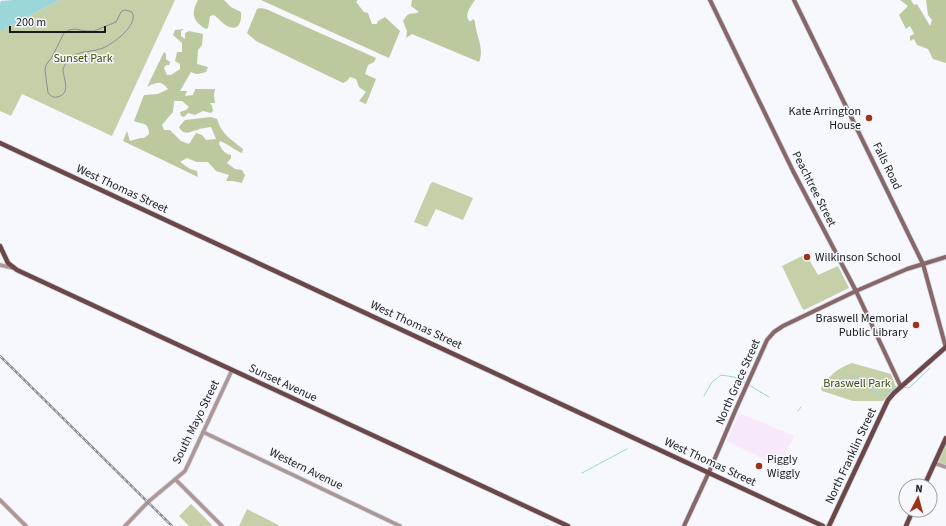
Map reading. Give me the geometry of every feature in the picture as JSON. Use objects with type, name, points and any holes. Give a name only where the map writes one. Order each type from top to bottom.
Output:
[{"type":"main road","name":"Peachtree Street","points":[[710,0],[793,171],[856,291],[901,388]]},
{"type":"main road","name":"Falls Road","points":[[794,0],[923,264],[946,347]]},
{"type":"main road","name":"West Thomas Street","points":[[0,143],[823,526]]},
{"type":"main road","name":"Sunset Avenue","points":[[0,247],[8,263],[14,268],[568,526]]},
{"type":"main road","name":"North Grace Street","points":[[684,526],[767,340],[774,332],[783,326],[856,291],[907,269],[946,257]]},
{"type":"main road","name":"North Franklin Street","points":[[829,526],[884,406],[894,393],[946,347]]},
{"type":"main road","points":[[927,478],[946,438]]},
{"type":"street","points":[[0,265],[14,268]]},
{"type":"street","name":"South Mayo Street","points":[[125,526],[148,502],[185,471],[232,370]]},
{"type":"street","name":"Western Avenue","points":[[203,432],[400,526]]},
{"type":"street","points":[[934,463],[946,467]]},
{"type":"street","points":[[175,480],[222,526]]},
{"type":"street","points":[[0,500],[26,526]]},
{"type":"shaded area","points":[[739,413],[794,436],[779,467],[727,441]]},
{"type":"green space","name":"Sunset Park","points":[[60,0],[175,0],[112,136],[22,94],[11,116],[0,111],[0,29],[4,30]]},
{"type":"green space","points":[[198,0],[224,0],[231,7],[241,12],[239,25],[234,28],[227,26],[214,15],[210,16],[208,28],[206,29],[201,26],[195,20],[194,16],[194,9]]},
{"type":"green space","points":[[261,0],[358,0],[356,2],[364,12],[368,13],[372,24],[377,24],[378,21],[385,17],[400,31],[389,58]]},
{"type":"green space","points":[[412,0],[475,0],[467,16],[469,21],[473,19],[475,21],[481,52],[479,62],[412,34],[406,38],[407,31],[403,21],[405,17],[409,14],[419,12],[411,6]]},
{"type":"green space","points":[[900,0],[911,0],[914,5],[917,4],[930,26],[932,20],[928,15],[926,0],[946,0],[946,63],[933,59],[928,49],[917,45],[914,39],[910,41],[910,36],[914,34],[910,26],[906,29],[899,15],[908,6]]},
{"type":"green space","points":[[257,9],[266,9],[376,58],[374,62],[368,65],[365,74],[376,79],[366,104],[359,101],[366,92],[359,87],[356,79],[350,77],[343,83],[256,41],[247,33]]},
{"type":"green space","points":[[184,29],[181,31],[181,36],[185,39],[185,33],[189,31],[203,34],[202,45],[198,50],[197,64],[208,67],[206,72],[194,74],[191,72],[180,91],[187,91],[185,96],[193,95],[195,89],[215,89],[215,103],[210,103],[213,111],[211,113],[203,111],[195,115],[188,113],[184,117],[181,116],[180,112],[189,107],[182,101],[174,101],[173,112],[162,125],[164,130],[170,130],[181,141],[189,144],[196,133],[202,135],[206,140],[216,139],[211,127],[183,132],[179,127],[185,120],[211,117],[217,119],[224,133],[243,149],[242,153],[220,141],[219,144],[225,152],[231,155],[231,158],[227,163],[235,169],[242,170],[245,175],[242,183],[226,181],[229,175],[216,171],[208,162],[197,162],[187,158],[180,162],[190,169],[197,171],[198,177],[123,141],[127,131],[130,141],[144,138],[149,134],[148,127],[146,125],[134,121],[144,95],[158,94],[168,89],[161,83],[153,84],[147,87],[164,52],[166,54],[166,59],[170,62],[169,65],[166,65],[164,68],[167,75],[171,75],[180,69],[180,64],[175,61],[177,52],[182,52],[182,43],[173,35],[175,30]]},
{"type":"green space","points":[[433,182],[473,198],[463,220],[436,209],[427,227],[414,222],[431,183]]},
{"type":"green space","points":[[806,254],[818,275],[838,266],[849,288],[804,310],[782,266]]},
{"type":"green space","name":"Braswell Park","points":[[852,363],[891,374],[896,387],[883,401],[853,401],[822,391],[821,388],[835,372]]},
{"type":"green space","points":[[946,443],[946,466],[939,463],[938,460]]},
{"type":"green space","points":[[191,504],[212,525],[211,526],[189,526],[179,516]]},
{"type":"green space","points":[[247,509],[280,526],[239,526]]},
{"type":"water","points":[[60,0],[6,28],[3,31],[0,29],[0,3],[1,1]]},
{"type":"waterway","points":[[903,387],[909,388],[930,368]]},
{"type":"waterway","points":[[704,396],[712,382],[721,375],[734,377],[746,383]]},
{"type":"waterway","points":[[824,390],[831,386],[835,387],[849,375],[858,377],[863,383],[869,384],[879,396],[884,395],[894,387],[898,387]]},
{"type":"waterway","points":[[749,385],[769,397]]},
{"type":"waterway","points":[[798,411],[801,407]]},
{"type":"waterway","points":[[582,473],[627,449]]},
{"type":"tram line","points":[[125,10],[132,12],[132,23],[129,28],[113,43],[103,48],[72,56],[63,69],[66,85],[64,93],[57,97],[50,95],[48,93],[45,70],[46,65],[52,57],[64,33],[75,29],[94,31],[116,22],[121,12],[125,10]]},
{"type":"railway","points":[[0,356],[172,526]]},
{"type":"place","name":"Kate Arrington House","points":[[869,118]]},
{"type":"place","name":"Wilkinson School","points":[[807,257]]},
{"type":"place","name":"Braswell Memorial Public Library","points":[[916,325]]},
{"type":"place","name":"Piggly Wiggly","points":[[759,466]]}]
